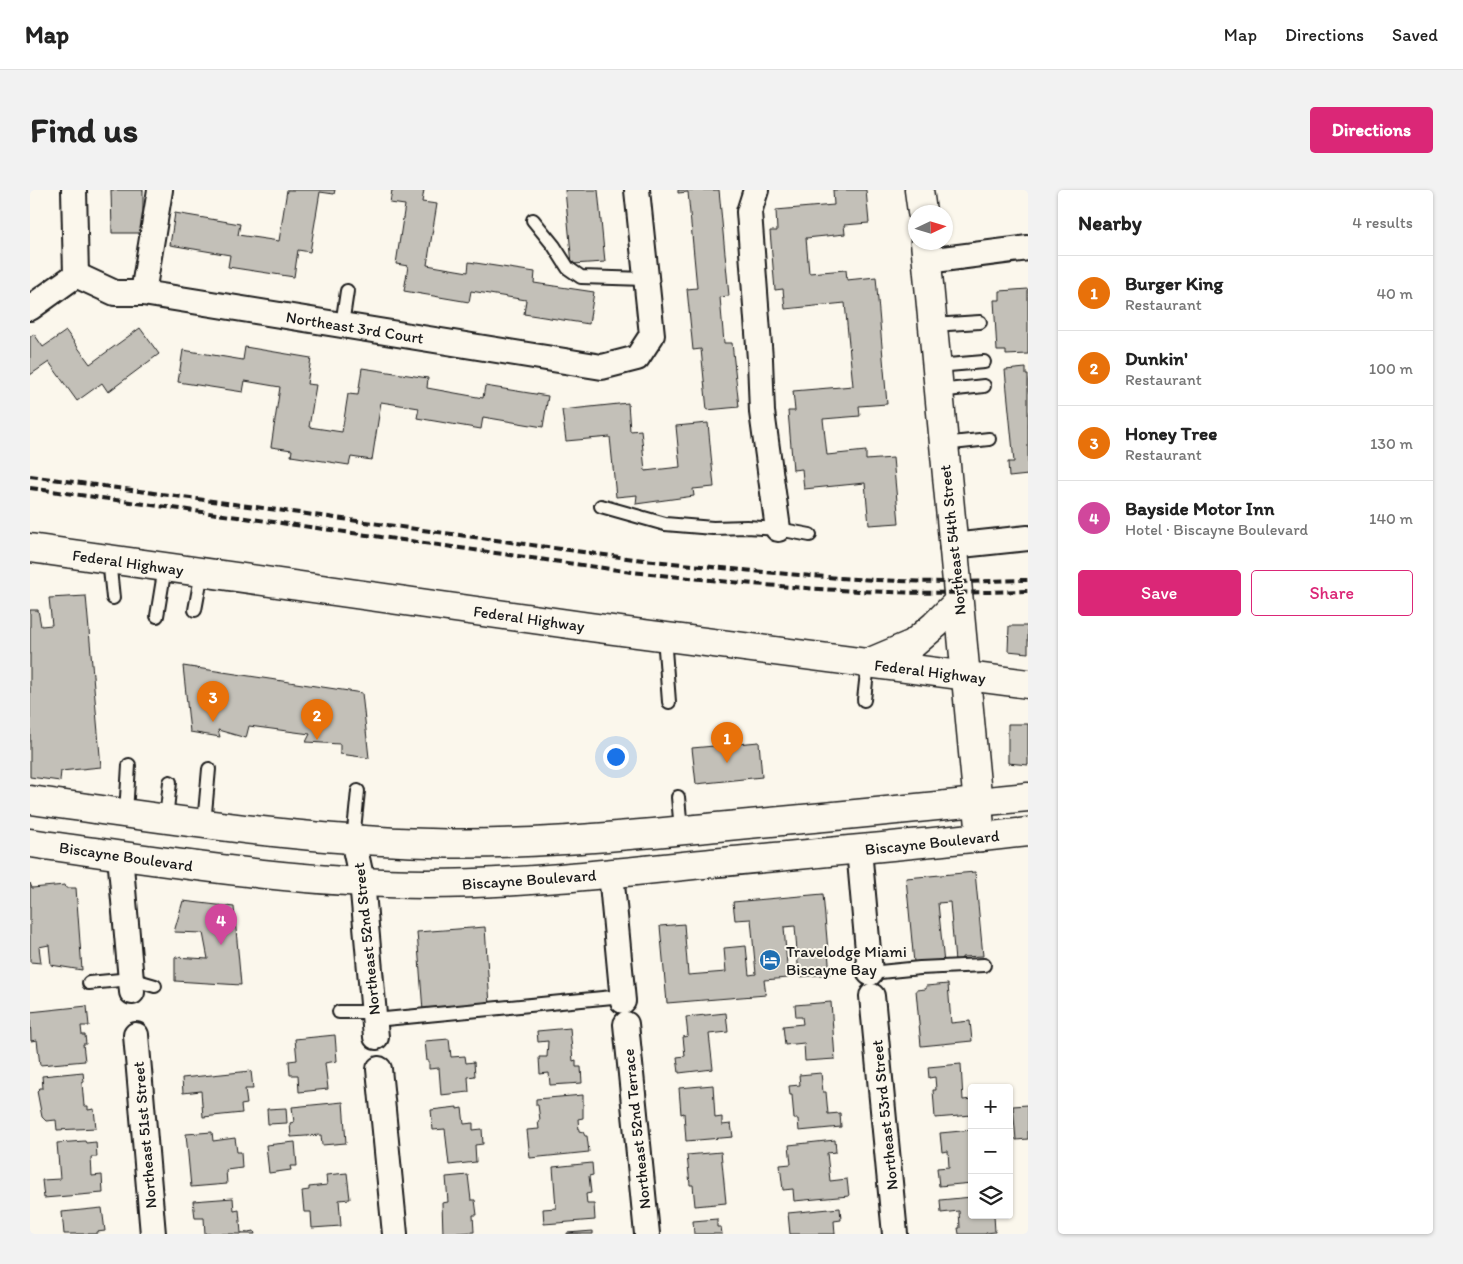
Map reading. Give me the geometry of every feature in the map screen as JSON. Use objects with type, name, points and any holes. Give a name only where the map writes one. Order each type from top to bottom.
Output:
[{"type":"main road","points":[[920,190],[921,205]]},
{"type":"main road","name":"Northeast 54th Street","points":[[926,252],[942,444],[981,837]]},
{"type":"main road","name":"Federal Highway","points":[[30,548],[664,636],[1028,684]]},
{"type":"main road","points":[[868,663],[913,644],[958,602]]},
{"type":"main road","points":[[30,800],[259,832],[353,840],[504,843],[681,830],[1028,797]]},
{"type":"main road","name":"Biscayne Boulevard","points":[[30,843],[302,879],[425,884],[496,882],[611,873],[1028,832]]},
{"type":"street","points":[[30,308],[76,275],[74,190]]},
{"type":"street","points":[[143,294],[160,190]]},
{"type":"street","points":[[637,190],[646,279]]},
{"type":"street","points":[[756,190],[749,212],[760,358],[762,412],[778,529]]},
{"type":"street","points":[[926,252],[1028,248]]},
{"type":"street","name":"Northeast 3rd Court","points":[[76,275],[115,293],[143,294],[602,366],[637,358],[652,336],[646,279]]},
{"type":"street","points":[[952,546],[1028,538]]},
{"type":"street","name":"Northeast 52nd Street","points":[[353,840],[362,881],[375,1023]]},
{"type":"street","name":"Northeast 53rd Street","points":[[859,849],[895,1234]]},
{"type":"street","points":[[120,855],[131,985]]},
{"type":"street","name":"Northeast 52nd Terrace","points":[[611,873],[647,1234]]},
{"type":"street","name":"Northeast 51st Street","points":[[136,1035],[153,1234]]},
{"type":"street","points":[[379,1069],[395,1234]]},
{"type":"lane","points":[[533,220],[554,246],[568,268],[581,277],[646,279]]},
{"type":"lane","points":[[342,325],[347,291]]},
{"type":"lane","points":[[932,325],[980,322]]},
{"type":"lane","points":[[937,378],[984,362]]},
{"type":"lane","points":[[937,378],[984,386]]},
{"type":"lane","points":[[942,444],[989,438]]},
{"type":"lane","points":[[601,506],[665,524],[714,528],[778,529],[810,535]]},
{"type":"lane","points":[[109,559],[113,598]]},
{"type":"lane","points":[[157,616],[165,567]]},
{"type":"lane","points":[[195,610],[202,572]]},
{"type":"lane","points":[[664,636],[669,702]]},
{"type":"lane","points":[[864,700],[868,663]]},
{"type":"lane","points":[[126,813],[129,765]]},
{"type":"lane","points":[[204,824],[209,769]]},
{"type":"lane","points":[[166,819],[170,782]]},
{"type":"lane","points":[[353,840],[358,791]]},
{"type":"lane","points":[[678,797],[681,830]]},
{"type":"lane","points":[[871,985],[920,968],[984,966]]},
{"type":"lane","points":[[89,983],[155,986]]},
{"type":"lane","points":[[339,1012],[375,1023],[624,1007]]},
{"type":"building","points":[[111,190],[143,190],[143,233],[112,233]]},
{"type":"building","points":[[287,190],[335,190],[334,194],[320,192],[310,252],[298,250],[294,277],[228,267],[230,255],[170,245],[175,213],[240,224],[238,235],[279,241]]},
{"type":"building","points":[[392,190],[424,190],[422,202],[437,204],[427,265],[468,272],[469,262],[535,272],[534,283],[594,292],[589,324],[524,314],[526,300],[471,291],[469,302],[404,291],[408,266],[396,264],[405,205],[390,203]]},
{"type":"building","points":[[565,190],[598,190],[605,262],[572,264]]},
{"type":"building","points":[[678,190],[719,190],[729,296],[720,297],[724,343],[732,343],[739,407],[707,410],[701,349],[693,350],[687,289],[697,288],[688,192],[678,193]]},
{"type":"building","points":[[833,190],[866,190],[869,223],[844,225],[845,234],[806,238],[809,273],[846,270],[847,280],[876,277],[887,404],[859,406],[860,416],[823,419],[827,455],[866,451],[866,460],[893,458],[899,523],[869,525],[865,483],[804,489],[802,469],[793,470],[788,411],[795,411],[793,391],[853,386],[845,303],[785,309],[783,289],[775,290],[770,231],[777,231],[776,210],[834,205]]},
{"type":"building","points":[[1028,289],[1028,354],[1006,355],[1006,351],[997,351],[994,300],[1000,300],[1000,291]]},
{"type":"building","points":[[140,328],[159,354],[108,392],[102,383],[77,401],[49,362],[30,375],[30,337],[34,334],[43,347],[66,331],[90,364]]},
{"type":"building","points":[[245,347],[311,358],[307,384],[316,385],[309,427],[342,432],[348,394],[358,395],[362,368],[428,378],[427,388],[483,398],[485,386],[548,396],[543,427],[483,417],[481,429],[417,418],[419,408],[381,402],[372,460],[351,457],[349,465],[291,456],[292,450],[271,447],[280,387],[245,381],[243,392],[178,382],[183,350],[243,360]]},
{"type":"building","points":[[1026,368],[1026,375],[1028,375],[1028,475],[1009,477],[1008,462],[1014,462],[1005,370]]},
{"type":"building","points":[[628,403],[630,431],[641,430],[645,471],[680,467],[676,426],[708,423],[714,487],[693,489],[694,496],[636,504],[637,495],[616,497],[610,437],[566,441],[562,410]]},
{"type":"building","points":[[86,596],[101,767],[61,771],[60,781],[30,777],[30,610],[38,610],[41,626],[52,625],[49,598]]},
{"type":"building","points":[[1009,626],[1028,626],[1028,653],[1008,651]]},
{"type":"building","points":[[183,666],[362,693],[369,758],[340,754],[340,744],[306,742],[310,734],[249,726],[246,738],[218,730],[220,737],[190,732]]},
{"type":"building","points":[[1008,724],[1028,724],[1028,765],[1008,763]]},
{"type":"building","points":[[759,742],[762,777],[696,784],[692,748]]},
{"type":"building","points":[[975,872],[983,956],[962,957],[962,961],[955,962],[950,902],[938,903],[944,964],[938,964],[937,961],[914,963],[906,878]]},
{"type":"building","points":[[30,883],[32,888],[65,885],[66,888],[76,888],[82,970],[51,965],[49,945],[39,947],[41,963],[30,962]]},
{"type":"building","name":"Travelodge Miami Biscayne Bay","points":[[823,894],[830,974],[799,977],[795,926],[784,927],[788,978],[764,980],[766,995],[667,1003],[660,926],[684,924],[688,975],[726,972],[724,948],[746,946],[749,975],[756,974],[751,919],[735,920],[733,902]]},
{"type":"building","points":[[183,901],[234,907],[241,985],[175,981],[175,957],[208,959],[203,933],[174,932]]},
{"type":"building","points":[[485,927],[490,1006],[423,1011],[417,932]]},
{"type":"building","points":[[948,984],[951,1023],[970,1021],[972,1041],[921,1046],[916,990],[926,989],[926,986]]},
{"type":"building","points":[[831,1002],[835,1059],[805,1061],[804,1043],[785,1045],[783,1026],[803,1024],[802,1017],[796,1017],[795,1005]]},
{"type":"building","points":[[87,1006],[89,1026],[81,1026],[82,1035],[85,1035],[86,1044],[83,1044],[85,1061],[40,1065],[37,1040],[31,1041],[30,1012]]},
{"type":"building","points":[[726,1013],[728,1032],[709,1034],[713,1069],[679,1073],[677,1057],[685,1056],[683,1037],[688,1036],[686,1017]]},
{"type":"building","points":[[570,1028],[573,1061],[576,1060],[576,1067],[581,1067],[582,1083],[550,1085],[549,1073],[540,1074],[539,1057],[547,1057],[548,1041],[538,1042],[537,1031]]},
{"type":"building","points":[[335,1035],[337,1061],[325,1063],[328,1089],[299,1092],[298,1075],[290,1075],[289,1061],[297,1060],[295,1039]]},
{"type":"building","points":[[449,1039],[451,1057],[465,1056],[466,1063],[474,1062],[475,1076],[468,1077],[469,1092],[441,1095],[439,1068],[429,1069],[425,1041]]},
{"type":"building","points":[[961,1064],[963,1100],[968,1099],[968,1115],[935,1118],[933,1090],[936,1090],[935,1077],[929,1078],[928,1067]]},
{"type":"building","points":[[251,1071],[253,1089],[245,1089],[247,1104],[241,1105],[242,1113],[203,1117],[201,1091],[183,1093],[182,1078]]},
{"type":"building","points":[[83,1072],[84,1106],[88,1106],[88,1110],[94,1109],[96,1128],[57,1130],[56,1120],[46,1121],[42,1117],[37,1091],[43,1088],[42,1076]]},
{"type":"building","points":[[821,1073],[823,1092],[826,1092],[828,1114],[840,1113],[841,1127],[799,1131],[798,1119],[794,1119],[792,1095],[790,1095],[789,1086],[800,1085],[799,1075]]},
{"type":"building","points":[[713,1085],[715,1118],[722,1117],[722,1125],[731,1124],[733,1137],[686,1141],[684,1113],[681,1114],[679,1088]]},
{"type":"building","points":[[583,1095],[583,1118],[578,1119],[579,1131],[587,1136],[589,1152],[530,1158],[527,1130],[539,1129],[538,1121],[540,1120],[536,1099]]},
{"type":"building","points":[[343,1102],[346,1143],[322,1145],[321,1135],[291,1137],[290,1123],[294,1122],[292,1107]]},
{"type":"building","points":[[1028,1105],[1028,1139],[1016,1140],[1013,1106]]},
{"type":"building","points":[[457,1107],[457,1109],[462,1108],[464,1124],[473,1123],[473,1130],[482,1129],[483,1144],[475,1145],[476,1162],[449,1165],[445,1129],[433,1130],[431,1110]]},
{"type":"building","points":[[286,1108],[287,1123],[268,1124],[267,1109]]},
{"type":"building","points":[[968,1130],[968,1183],[939,1186],[937,1168],[949,1167],[948,1151],[942,1152],[940,1133]]},
{"type":"building","points":[[212,1132],[213,1141],[235,1138],[237,1152],[241,1152],[242,1168],[226,1170],[227,1184],[191,1187],[186,1134]]},
{"type":"building","points":[[835,1140],[836,1152],[827,1153],[830,1181],[847,1179],[849,1196],[794,1201],[793,1189],[783,1190],[780,1165],[791,1164],[789,1145]]},
{"type":"building","points":[[85,1141],[86,1143],[96,1142],[97,1157],[91,1157],[92,1176],[102,1175],[103,1193],[44,1198],[42,1180],[60,1179],[57,1143]]},
{"type":"building","points":[[295,1142],[297,1166],[290,1166],[291,1170],[269,1173],[266,1145]]},
{"type":"building","points":[[721,1152],[726,1203],[695,1206],[693,1185],[690,1185],[687,1155]]},
{"type":"building","points":[[592,1163],[593,1175],[589,1176],[591,1193],[586,1194],[587,1204],[594,1204],[595,1220],[544,1224],[543,1209],[556,1208],[553,1167]]},
{"type":"building","points":[[347,1173],[350,1199],[339,1200],[341,1226],[312,1228],[311,1212],[304,1212],[302,1191],[309,1190],[309,1187],[327,1185],[326,1175]]},
{"type":"building","points":[[468,1175],[471,1200],[475,1200],[477,1215],[473,1215],[474,1232],[443,1234],[442,1203],[448,1202],[446,1177]]},
{"type":"building","points":[[968,1197],[968,1219],[994,1219],[995,1232],[959,1234],[959,1211],[941,1213],[940,1200]]},
{"type":"building","points":[[233,1198],[234,1211],[239,1210],[241,1233],[254,1231],[255,1234],[205,1234],[204,1218],[195,1218],[193,1201]]},
{"type":"building","points":[[102,1208],[105,1231],[97,1232],[97,1234],[64,1234],[62,1212]]},
{"type":"building","points":[[840,1208],[841,1220],[834,1221],[835,1234],[790,1234],[788,1213]]},
{"type":"building","points":[[717,1219],[717,1227],[721,1227],[722,1234],[694,1234],[693,1221]]},
{"type":"building","points":[[593,1231],[593,1234],[567,1234],[567,1233]]},
{"type":"railway","points":[[30,476],[634,559],[795,575],[875,580],[956,582],[1028,580]]},
{"type":"railway","points":[[30,488],[632,572],[761,585],[858,591],[925,593],[1028,591]]},
{"type":"place","name":"Honey Tree","points":[[213,722]]},
{"type":"place","name":"Dunkin'","points":[[317,740]]},
{"type":"place","name":"Burger King","points":[[727,763]]},
{"type":"place","name":"Bayside Motor Inn","points":[[221,945]]},
{"type":"place","name":"Travelodge Miami Biscayne Bay","points":[[770,960]]}]
